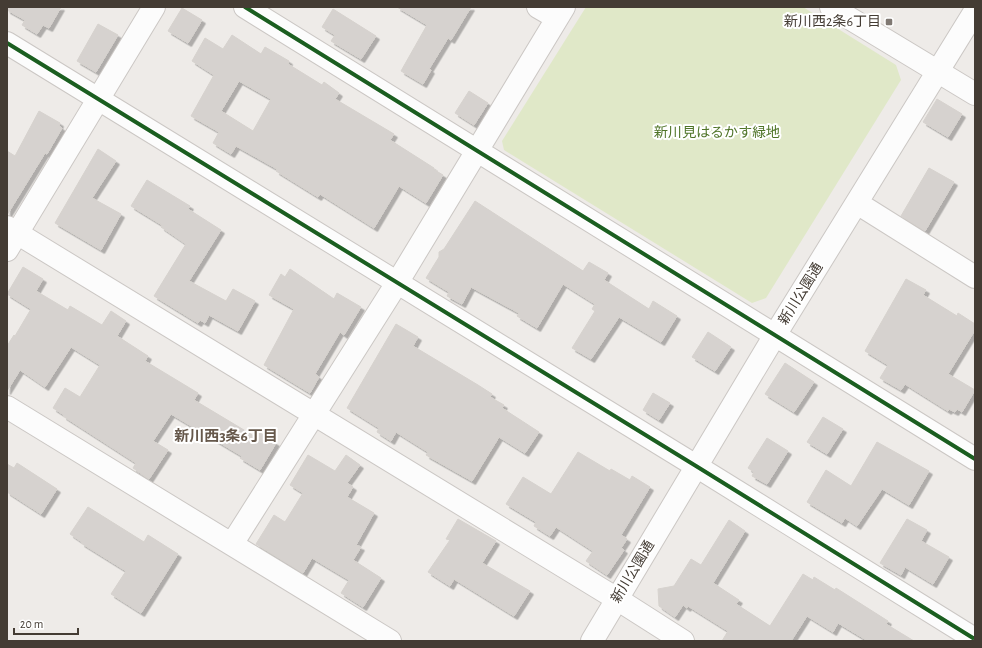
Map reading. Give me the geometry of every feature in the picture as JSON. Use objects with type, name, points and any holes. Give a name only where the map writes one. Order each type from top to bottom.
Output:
[{"type":"street","points":[[154,7],[99,99],[11,237],[314,414],[683,641]]},
{"type":"street","points":[[245,7],[975,459]]},
{"type":"street","points":[[232,544],[397,283],[561,13],[538,7]]},
{"type":"street","points":[[831,7],[975,94]]},
{"type":"street","name":"新川公園通","points":[[592,641],[775,335],[975,11]]},
{"type":"street","points":[[7,43],[696,466],[973,639]]},
{"type":"street","points":[[857,204],[975,277]]},
{"type":"street","points":[[7,407],[390,641]]},
{"type":"green space","name":"新川見はるかす緑地","points":[[586,7],[803,7],[896,65],[901,80],[766,298],[752,303],[504,150],[502,141]]},
{"type":"building","points":[[7,7],[61,7],[49,28],[43,25],[37,34],[22,25],[25,20],[7,10]]},
{"type":"building","points":[[397,7],[471,7],[451,40],[448,38],[429,69],[431,70],[423,84],[401,71],[427,25]]},
{"type":"building","points":[[182,8],[202,20],[188,43],[168,31]]},
{"type":"building","points":[[333,9],[376,36],[361,59],[331,41],[335,35],[322,27]]},
{"type":"building","points":[[98,24],[118,35],[96,72],[77,61]]},
{"type":"building","points":[[232,35],[261,54],[265,47],[289,61],[288,64],[322,85],[324,82],[339,93],[335,99],[394,134],[390,140],[443,175],[426,203],[399,186],[374,228],[320,194],[318,197],[276,171],[277,169],[236,146],[231,154],[213,143],[219,132],[191,116],[214,75],[192,61],[205,38],[223,49]],"holes":[[[239,81],[271,99],[253,131],[221,111]]]},
{"type":"building","points":[[469,91],[488,103],[474,125],[455,113]]},
{"type":"building","points":[[937,99],[962,114],[948,137],[923,122]]},
{"type":"building","points":[[39,111],[60,123],[59,126],[62,128],[47,154],[45,153],[7,215],[7,151],[15,156]]},
{"type":"building","points":[[98,149],[116,161],[92,198],[121,214],[101,250],[55,223]]},
{"type":"building","points":[[929,168],[954,182],[925,231],[901,216]]},
{"type":"building","points":[[147,180],[190,206],[188,209],[221,230],[189,281],[226,301],[233,289],[255,301],[238,331],[209,315],[205,323],[200,320],[198,323],[154,296],[186,244],[161,227],[162,225],[131,206]]},
{"type":"building","points":[[475,201],[583,271],[589,262],[608,273],[604,280],[649,309],[653,301],[677,316],[661,342],[619,317],[591,359],[572,348],[595,311],[592,309],[595,304],[563,284],[537,328],[517,316],[519,313],[471,287],[462,304],[447,296],[449,292],[426,278],[439,257],[439,252],[444,249]]},
{"type":"building","points":[[23,267],[43,279],[36,291],[68,310],[70,306],[102,325],[111,311],[126,321],[117,336],[148,356],[145,361],[198,393],[194,400],[254,436],[257,431],[276,443],[260,470],[240,458],[242,456],[171,414],[153,441],[168,450],[149,479],[133,468],[136,463],[53,408],[65,388],[80,397],[100,365],[71,347],[45,387],[20,370],[7,391],[7,346],[14,335],[15,336],[31,309],[7,294]]},
{"type":"building","points":[[290,269],[334,299],[337,293],[361,307],[344,335],[340,332],[315,374],[319,377],[310,393],[264,365],[294,309],[269,295],[281,274],[285,277]]},
{"type":"building","points":[[906,279],[926,290],[923,295],[957,316],[958,313],[975,324],[975,330],[948,374],[975,390],[962,412],[957,409],[955,412],[949,409],[948,411],[905,384],[901,390],[880,378],[888,365],[865,351]]},
{"type":"building","points":[[396,324],[418,337],[413,346],[492,394],[490,397],[504,405],[502,408],[539,432],[525,453],[499,437],[472,481],[426,455],[428,452],[396,432],[391,441],[377,432],[379,428],[347,408]]},
{"type":"building","points":[[708,332],[731,347],[715,371],[692,357]]},
{"type":"building","points":[[785,363],[814,382],[794,412],[765,394]]},
{"type":"building","points":[[653,393],[670,403],[659,420],[643,410]]},
{"type":"building","points":[[823,417],[843,429],[827,454],[807,442]]},
{"type":"building","points":[[767,438],[788,451],[767,484],[752,476],[754,472],[748,468]]},
{"type":"building","points":[[877,442],[929,471],[909,505],[882,489],[857,526],[845,518],[842,523],[807,502],[826,470],[851,486]]},
{"type":"building","points":[[578,452],[610,471],[611,469],[630,480],[632,476],[650,487],[621,535],[627,539],[621,548],[624,550],[607,575],[586,561],[593,551],[556,527],[550,536],[534,526],[536,522],[506,504],[523,477],[551,494]]},
{"type":"building","points":[[308,455],[335,471],[346,455],[360,465],[347,483],[353,487],[347,497],[374,513],[356,545],[361,547],[353,560],[381,578],[363,607],[341,593],[349,580],[312,558],[303,573],[256,544],[274,515],[285,522],[303,493],[290,485]]},
{"type":"building","points":[[17,463],[57,489],[41,514],[7,492],[7,464],[14,468]]},
{"type":"building","points":[[88,507],[144,542],[148,535],[178,554],[141,613],[111,594],[126,571],[81,543],[82,542],[70,534]]},
{"type":"building","points":[[458,519],[496,541],[482,563],[530,591],[514,616],[454,579],[450,586],[428,572],[450,540],[446,539]]},
{"type":"building","points":[[907,519],[927,530],[921,541],[949,557],[933,584],[905,567],[901,575],[880,563]]},
{"type":"building","points":[[729,520],[745,531],[713,583],[739,600],[736,604],[770,626],[803,574],[813,580],[814,577],[835,590],[836,588],[888,621],[886,624],[914,641],[868,641],[838,623],[833,632],[807,616],[791,641],[722,641],[728,631],[688,606],[687,608],[683,605],[675,617],[659,606],[658,589],[674,586],[691,559],[701,565]]},
{"type":"cycle path","points":[[245,7],[975,459]]},
{"type":"cycle path","points":[[7,43],[973,638]]},
{"type":"place","name":"新川西2条6丁目","points":[[889,22]]},
{"type":"district","name":"新川西3条6丁目","points":[[226,436]]}]
